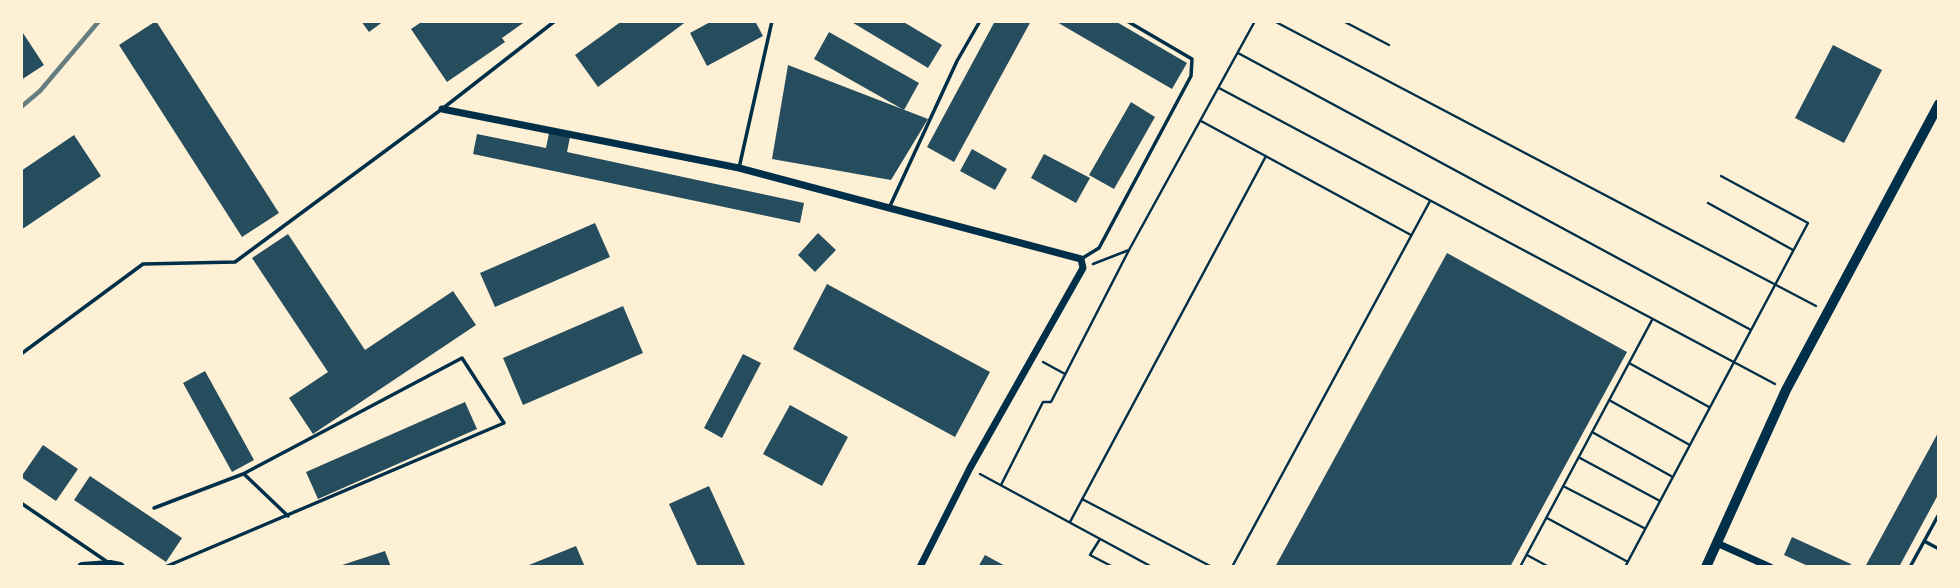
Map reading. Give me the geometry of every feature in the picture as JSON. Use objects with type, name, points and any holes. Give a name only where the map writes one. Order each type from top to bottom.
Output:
[{"type":"main road","points":[[1706,567],[1786,390],[1939,104]]},
{"type":"main road","points":[[82,567],[114,566]]},
{"type":"street","points":[[442,109],[738,167],[1082,264],[970,468],[920,567]]},
{"type":"street","points":[[1718,544],[1770,567]]},
{"type":"lane","points":[[21,354],[143,264],[235,262],[442,109],[555,21]]},
{"type":"lane","points":[[738,167],[772,21]]},
{"type":"lane","points":[[890,208],[957,61],[980,21]]},
{"type":"lane","points":[[1082,264],[1099,248],[1191,76],[1192,59],[1127,21]]},
{"type":"lane","points":[[154,508],[243,474],[462,358],[504,423],[165,567]]},
{"type":"lane","points":[[243,474],[288,516]]},
{"type":"lane","points":[[21,503],[114,566]]},
{"type":"lane","points":[[1910,567],[1939,514]]},
{"type":"lane","points":[[1924,541],[1939,550]]},
{"type":"path","points":[[1001,485],[1043,402],[1051,402],[1129,250],[1255,21]]},
{"type":"path","points":[[1274,21],[1828,313]]},
{"type":"path","points":[[1343,21],[1389,45]]},
{"type":"path","points":[[1238,53],[1751,330]]},
{"type":"path","points":[[1219,88],[1786,390]]},
{"type":"path","points":[[1200,121],[1411,235]]},
{"type":"path","points":[[1070,522],[1266,156]]},
{"type":"path","points":[[1625,567],[1808,223],[1721,176]]},
{"type":"path","points":[[1232,567],[1430,201]]},
{"type":"path","points":[[1708,203],[1793,250]]},
{"type":"path","points":[[1082,264],[1129,250]]},
{"type":"path","points":[[1520,567],[1652,320]]},
{"type":"path","points":[[1032,356],[1065,374]]},
{"type":"path","points":[[1629,363],[1710,407]]},
{"type":"path","points":[[1609,400],[1690,445]]},
{"type":"path","points":[[1592,432],[1673,477]]},
{"type":"path","points":[[1578,457],[1660,501]]},
{"type":"path","points":[[970,468],[1152,567]]},
{"type":"path","points":[[1563,485],[1645,529]]},
{"type":"path","points":[[1082,499],[1212,567]]},
{"type":"path","points":[[1546,518],[1628,562]]},
{"type":"path","points":[[1100,539],[1090,555],[1112,567]]},
{"type":"path","points":[[1526,555],[1549,567]]},
{"type":"building","points":[[156,21],[279,213],[242,237],[119,45]]},
{"type":"building","points":[[361,21],[384,21],[369,32]]},
{"type":"building","points":[[423,21],[526,21],[502,38],[505,42],[447,82],[411,29]]},
{"type":"building","points":[[622,21],[687,21],[598,87],[575,55]]},
{"type":"building","points":[[712,21],[755,21],[763,36],[707,66],[690,33]]},
{"type":"building","points":[[850,21],[902,21],[942,45],[928,68]]},
{"type":"building","points":[[995,21],[1031,21],[954,162],[927,147]]},
{"type":"building","points":[[1055,21],[1115,21],[1187,63],[1172,89]]},
{"type":"building","points":[[21,30],[44,65],[21,80]]},
{"type":"building","points":[[829,32],[919,83],[904,110],[814,59]]},
{"type":"building","points":[[1833,45],[1882,70],[1844,143],[1795,118]]},
{"type":"building","points":[[788,65],[928,119],[891,180],[772,159]]},
{"type":"building","points":[[1131,102],[1155,117],[1114,189],[1089,175]]},
{"type":"building","points":[[549,133],[570,137],[567,152],[804,203],[800,223],[473,154],[477,134],[546,148]]},
{"type":"building","points":[[74,135],[101,176],[21,230],[21,171]]},
{"type":"building","points":[[972,149],[1007,169],[995,190],[960,171]]},
{"type":"building","points":[[1044,154],[1090,178],[1076,203],[1031,178]]},
{"type":"building","points":[[595,223],[610,257],[495,307],[480,273]]},
{"type":"building","points":[[818,233],[836,250],[815,272],[798,255]]},
{"type":"building","points":[[288,234],[365,350],[453,291],[476,325],[313,434],[289,398],[328,372],[252,258]]},
{"type":"building","points":[[1447,253],[1627,352],[1510,567],[1275,567]]},
{"type":"building","points":[[827,284],[990,372],[955,437],[793,349]]},
{"type":"building","points":[[623,306],[643,353],[523,405],[503,358]]},
{"type":"building","points":[[743,354],[761,363],[722,438],[704,428]]},
{"type":"building","points":[[205,371],[254,460],[232,472],[183,383]]},
{"type":"building","points":[[465,402],[477,429],[318,499],[306,472]]},
{"type":"building","points":[[790,405],[848,437],[822,486],[763,454]]},
{"type":"building","points":[[1939,431],[1939,493],[1899,567],[1865,567]]},
{"type":"building","points":[[43,445],[78,469],[56,501],[21,477]]},
{"type":"building","points":[[90,476],[182,538],[166,562],[74,500]]},
{"type":"building","points":[[709,486],[746,567],[698,567],[669,504]]},
{"type":"building","points":[[1792,537],[1851,564],[1850,567],[1810,567],[1784,555]]},
{"type":"building","points":[[576,546],[585,567],[524,567]]},
{"type":"building","points":[[385,551],[391,567],[339,567],[339,566]]},
{"type":"building","points":[[985,555],[1007,567],[978,567]]},
{"type":"railway","points":[[21,107],[40,91],[99,21]]}]
